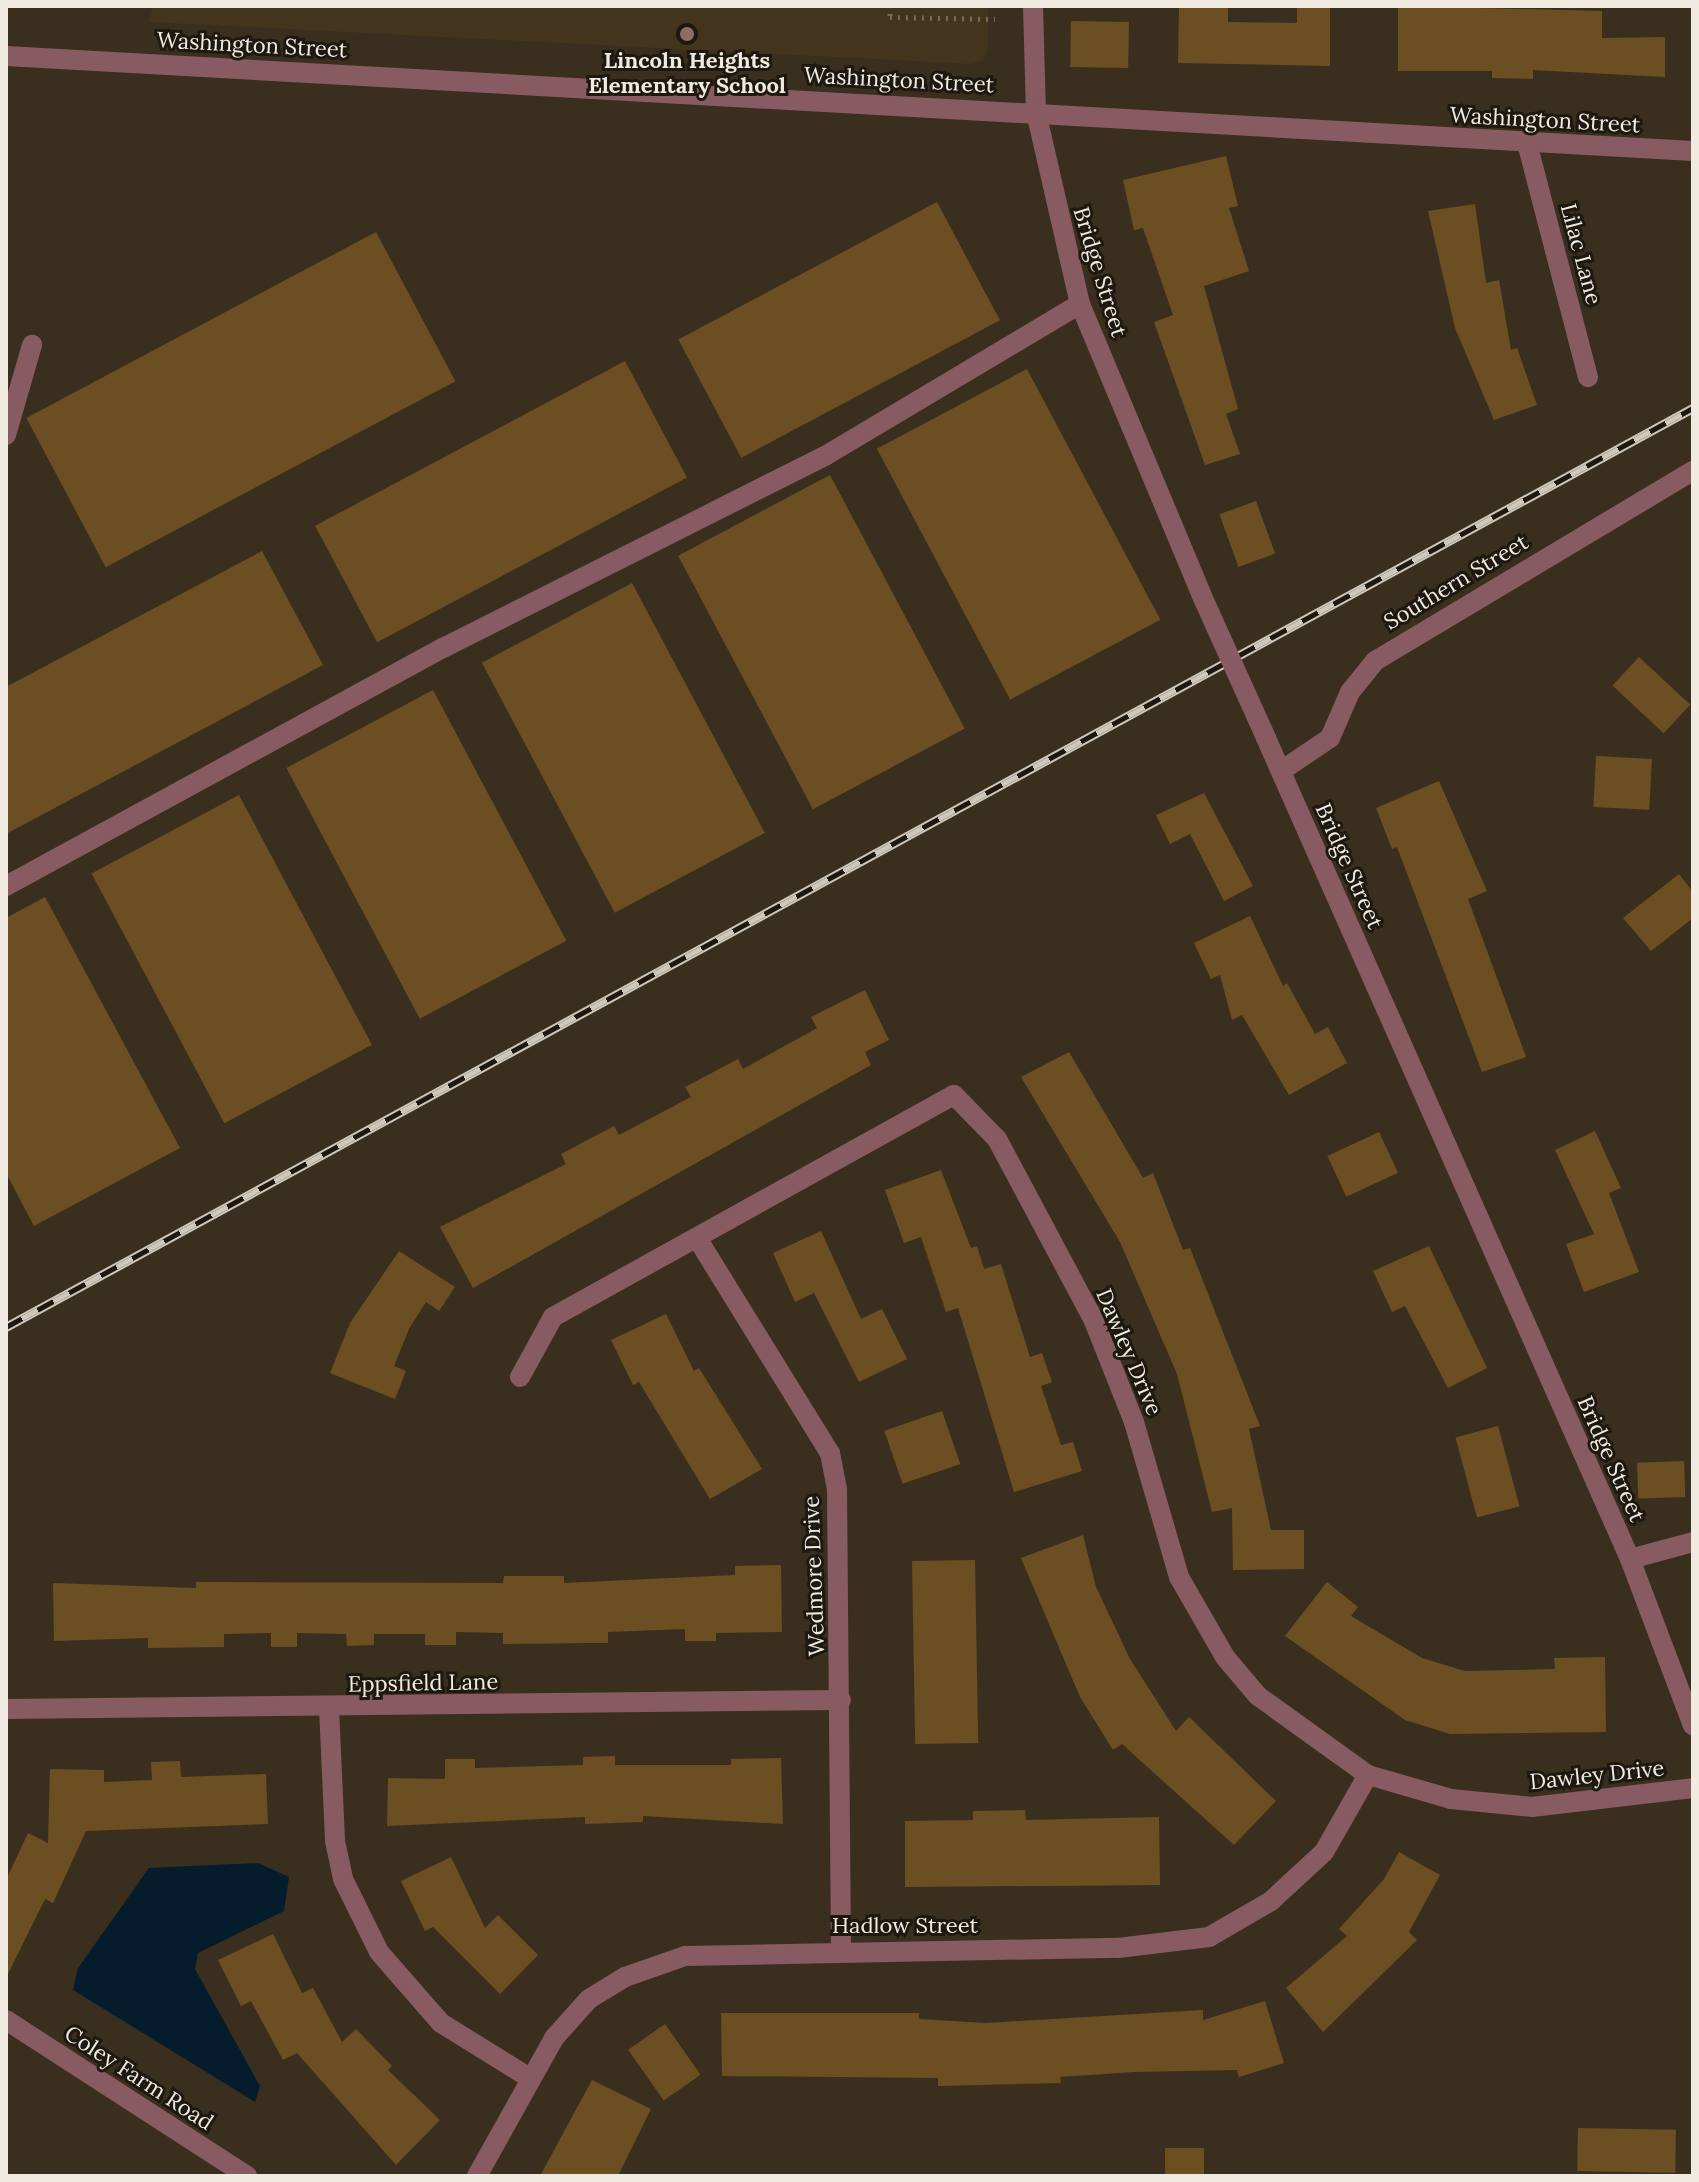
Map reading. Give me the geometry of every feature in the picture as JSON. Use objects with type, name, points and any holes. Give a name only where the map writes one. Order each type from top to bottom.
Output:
[{"type":"street","name":"Bridge Street","points":[[1033,6],[1036,112],[1080,304],[1202,596],[1630,1559],[1693,1726]]},
{"type":"street","name":"Washington Street","points":[[6,56],[1693,151]]},
{"type":"street","name":"Lilac Lane","points":[[1527,143],[1588,377]]},
{"type":"street","points":[[6,886],[443,648],[825,456],[1080,304]]},
{"type":"street","points":[[6,435],[32,345]]},
{"type":"street","name":"Southern Street","points":[[1281,771],[1330,738],[1350,692],[1375,661],[1693,471]]},
{"type":"street","name":"Dawley Drive","points":[[520,1377],[553,1317],[954,1095],[976,1111],[1094,1321],[1134,1422],[1179,1577],[1199,1619],[1258,1696],[1368,1775],[1451,1799],[1532,1807],[1693,1788]]},
{"type":"street","name":"Wedmore Drive","points":[[697,1238],[830,1453],[840,1533],[841,1950]]},
{"type":"street","points":[[1630,1559],[1693,1542]]},
{"type":"street","name":"Eppsfield Lane","points":[[6,1709],[329,1708],[841,1700]]},
{"type":"street","points":[[329,1708],[335,1841],[343,1879],[372,1939],[441,2023],[528,2077]]},
{"type":"street","name":"Hadlow Street","points":[[477,2176],[528,2077],[589,1999],[625,1977],[685,1956],[841,1950],[1143,1947],[1209,1937],[1271,1901],[1324,1852],[1368,1775]]},
{"type":"street","name":"Coley Farm Road","points":[[6,2020],[247,2176]]},
{"type":"path","points":[[890,6],[890,17],[995,19]]},
{"type":"shaded area","name":"Lincoln Heights Elementary School","points":[[153,6],[988,6],[988,46],[984,60],[971,64],[149,22]]},
{"type":"water","points":[[258,1863],[289,1877],[284,1911],[198,1953],[195,1969],[260,2086],[255,2102],[73,1990],[78,1968],[149,1868]]},
{"type":"building","points":[[1179,6],[1228,6],[1228,22],[1297,23],[1297,6],[1330,6],[1330,66],[1178,63]]},
{"type":"building","points":[[1398,6],[1602,11],[1602,38],[1665,37],[1665,77],[1533,70],[1533,79],[1492,78],[1492,71],[1398,71]]},
{"type":"building","points":[[1071,21],[1129,22],[1128,68],[1070,67]]},
{"type":"building","points":[[1226,156],[1238,206],[1229,208],[1249,271],[1204,286],[1238,409],[1226,414],[1240,454],[1205,465],[1154,322],[1173,315],[1143,228],[1134,230],[1123,180]]},
{"type":"building","points":[[937,202],[1000,320],[741,458],[678,340]]},
{"type":"building","points":[[1475,204],[1486,283],[1499,280],[1511,350],[1517,348],[1537,405],[1494,420],[1455,328],[1428,211]]},
{"type":"building","points":[[376,232],[455,381],[106,567],[26,418]]},
{"type":"building","points":[[625,361],[687,478],[377,642],[315,526]]},
{"type":"building","points":[[1027,369],[1160,620],[1010,700],[877,449]]},
{"type":"building","points":[[830,475],[965,728],[813,809],[678,556]]},
{"type":"building","points":[[1256,501],[1275,554],[1239,567],[1219,514]]},
{"type":"building","points":[[262,551],[323,665],[6,834],[6,687]]},
{"type":"building","points":[[632,583],[765,833],[615,913],[482,663]]},
{"type":"building","points":[[1639,657],[1690,705],[1664,733],[1612,686]]},
{"type":"building","points":[[433,690],[566,941],[420,1019],[286,768]]},
{"type":"building","points":[[1596,756],[1652,759],[1649,810],[1593,807]]},
{"type":"building","points":[[1439,781],[1487,891],[1468,899],[1526,1057],[1482,1072],[1397,847],[1392,849],[1376,808]]},
{"type":"building","points":[[1204,793],[1253,886],[1224,901],[1190,834],[1170,844],[1156,815]]},
{"type":"building","points":[[239,795],[372,1045],[224,1123],[92,873]]},
{"type":"building","points":[[1679,874],[1693,892],[1693,918],[1651,951],[1623,918]]},
{"type":"building","points":[[45,897],[180,1148],[34,1226],[6,1173],[6,918]]},
{"type":"building","points":[[1250,916],[1283,986],[1287,983],[1315,1034],[1328,1027],[1347,1063],[1289,1095],[1242,1015],[1232,1020],[1220,975],[1211,979],[1194,943]]},
{"type":"building","points":[[865,990],[889,1040],[865,1052],[871,1065],[473,1288],[440,1227],[566,1164],[561,1154],[614,1126],[619,1135],[691,1097],[685,1087],[738,1059],[743,1069],[817,1028],[811,1017]]},
{"type":"building","points":[[1069,1052],[1143,1178],[1153,1173],[1183,1250],[1190,1248],[1260,1426],[1249,1429],[1271,1530],[1304,1530],[1304,1569],[1233,1570],[1232,1508],[1212,1512],[1177,1374],[1120,1242],[1021,1077]]},
{"type":"building","points":[[1595,1131],[1621,1188],[1609,1193],[1639,1272],[1584,1292],[1566,1244],[1594,1234],[1555,1150]]},
{"type":"building","points":[[1379,1132],[1398,1173],[1346,1197],[1327,1156]]},
{"type":"building","points":[[941,1170],[971,1248],[977,1246],[984,1269],[1001,1264],[1030,1357],[1042,1353],[1052,1382],[1041,1386],[1061,1445],[1073,1442],[1082,1471],[1014,1492],[958,1308],[946,1312],[921,1237],[904,1243],[885,1190]]},
{"type":"building","points":[[821,1231],[861,1319],[882,1309],[907,1359],[859,1382],[814,1293],[795,1302],[773,1253]]},
{"type":"building","points":[[1429,1246],[1487,1368],[1448,1388],[1405,1306],[1392,1312],[1373,1271]]},
{"type":"building","points":[[399,1251],[455,1287],[439,1311],[426,1302],[409,1329],[394,1366],[406,1371],[395,1399],[330,1373],[350,1323]]},
{"type":"building","points":[[666,1314],[694,1371],[699,1368],[762,1469],[710,1499],[639,1382],[633,1385],[611,1340]]},
{"type":"building","points":[[942,1411],[960,1464],[903,1484],[884,1431]]},
{"type":"building","points":[[1498,1426],[1519,1506],[1477,1518],[1455,1437]]},
{"type":"building","points":[[1684,1461],[1685,1497],[1638,1499],[1637,1463]]},
{"type":"building","points":[[1083,1535],[1096,1587],[1130,1659],[1176,1731],[1189,1717],[1276,1801],[1234,1845],[1122,1744],[1113,1750],[1080,1697],[1021,1558]]},
{"type":"building","points":[[975,1560],[978,1743],[915,1744],[912,1561]]},
{"type":"building","points":[[781,1565],[782,1632],[716,1633],[716,1641],[685,1641],[685,1629],[608,1632],[608,1643],[503,1644],[503,1633],[456,1632],[456,1645],[425,1645],[425,1634],[374,1634],[374,1645],[347,1646],[346,1634],[297,1633],[297,1647],[271,1647],[271,1633],[224,1634],[224,1647],[148,1648],[148,1638],[54,1641],[53,1583],[196,1588],[196,1582],[503,1583],[504,1576],[564,1576],[564,1583],[735,1575],[735,1566]]},
{"type":"building","points":[[1327,1582],[1358,1607],[1351,1616],[1422,1658],[1465,1671],[1555,1669],[1554,1658],[1605,1657],[1606,1732],[1450,1734],[1405,1720],[1285,1636]]},
{"type":"building","points":[[615,1756],[615,1765],[731,1765],[731,1759],[781,1758],[783,1824],[643,1816],[643,1822],[585,1824],[585,1817],[387,1826],[388,1778],[445,1779],[445,1759],[475,1759],[475,1768],[583,1765],[583,1757]]},
{"type":"building","points":[[180,1761],[181,1777],[266,1774],[268,1824],[86,1831],[53,1903],[45,1899],[6,1978],[6,1880],[28,1833],[48,1843],[50,1769],[104,1770],[104,1782],[152,1780],[151,1762]]},
{"type":"building","points":[[1025,1810],[1026,1820],[1159,1817],[1160,1885],[905,1887],[905,1821],[973,1820],[973,1811]]},
{"type":"building","points":[[1399,1852],[1440,1875],[1409,1932],[1417,1940],[1323,2032],[1286,1988],[1347,1936],[1339,1929],[1384,1879]]},
{"type":"building","points":[[451,1857],[485,1928],[498,1915],[538,1955],[500,1994],[433,1927],[425,1931],[401,1881]]},
{"type":"building","points":[[273,1934],[302,1993],[313,1988],[342,2042],[356,2029],[392,2066],[388,2070],[440,2120],[396,2165],[297,2053],[283,2060],[251,2001],[241,2006],[218,1960]]},
{"type":"building","points":[[1265,2001],[1284,2063],[1239,2077],[1237,2070],[1134,2072],[1060,2077],[1061,2083],[938,2086],[938,2078],[722,2076],[721,2013],[919,2013],[919,2019],[985,2023],[1203,2010],[1203,2020]]},
{"type":"building","points":[[665,2024],[701,2075],[664,2101],[628,2050]]},
{"type":"building","points":[[592,2080],[651,2109],[618,2176],[540,2176]]},
{"type":"building","points":[[1578,2128],[1676,2130],[1675,2173],[1577,2171]]},
{"type":"building","points":[[1165,2148],[1204,2148],[1204,2176],[1165,2176]]},
{"type":"railway","points":[[6,1327],[1693,408]]},
{"type":"place","name":"Lincoln Heights Elementary School","points":[[687,34]]}]
